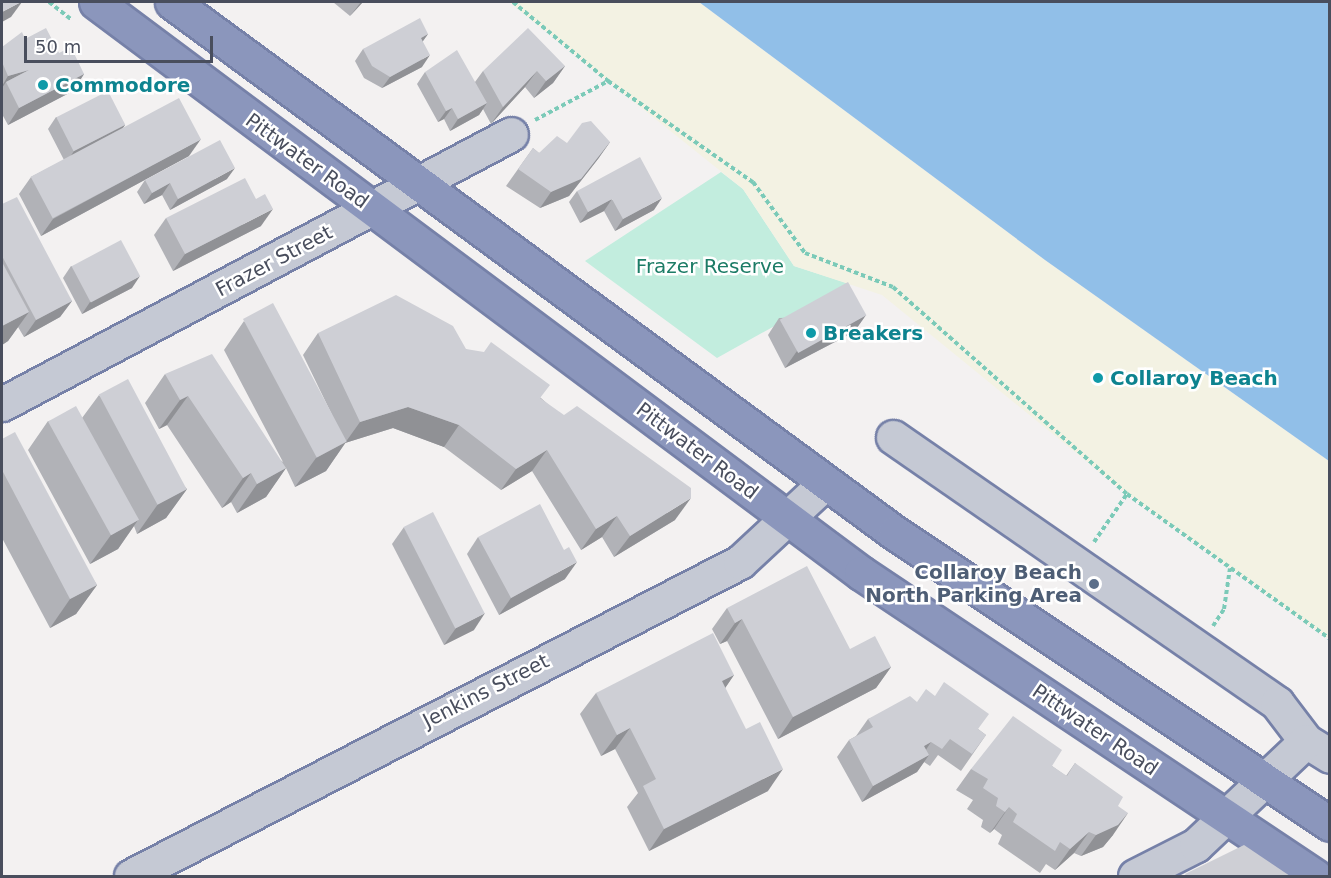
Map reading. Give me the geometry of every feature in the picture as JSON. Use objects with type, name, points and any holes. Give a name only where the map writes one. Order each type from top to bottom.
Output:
[{"type":"highway","name":"Pittwater Road","points":[[96,2],[790,521],[1315,876]]},
{"type":"highway","points":[[172,2],[825,483],[1329,824]]},
{"type":"street","name":"Frazer Street","points":[[2,404],[511,134]]},
{"type":"street","points":[[893,437],[1081,563],[1198,649],[1277,703],[1318,748],[1264,781],[1196,845],[1135,876]]},
{"type":"street","name":"Jenkins Street","points":[[130,876],[741,562],[790,521],[825,483]]},
{"type":"path","points":[[513,2],[608,81],[753,182],[806,253],[892,287],[1127,494],[1329,639]]},
{"type":"path","points":[[511,134],[608,81]]},
{"type":"path","points":[[1081,563],[1127,494]]},
{"type":"path","points":[[1198,649],[1224,609],[1230,568]]},
{"type":"green space","name":"Frazer Reserve","points":[[721,172],[743,189],[794,266],[850,284],[717,358],[585,261]]},
{"type":"sand","name":"Collaroy Beach","points":[[509,2],[699,2],[1045,260],[1329,461],[1329,639],[1118,487],[882,295],[794,266],[743,189]]},
{"type":"water","points":[[699,2],[1329,2],[1329,461],[1045,260]]},
{"type":"building","points":[[2,2],[21,2],[2,12]]},
{"type":"building","points":[[420,18],[428,34],[421,38],[430,55],[390,77],[372,66],[363,49]]},
{"type":"building","points":[[46,28],[59,53],[71,47],[84,74],[19,108],[6,82],[29,70],[8,76],[2,62],[2,47],[22,32],[25,39]]},
{"type":"building","points":[[528,28],[565,66],[546,81],[537,71],[503,107],[483,71]]},
{"type":"building","points":[[457,50],[487,103],[458,119],[452,108],[446,111],[425,72]]},
{"type":"building","points":[[108,91],[125,125],[74,151],[56,117]]},
{"type":"building","points":[[179,98],[201,139],[53,218],[31,177]]},
{"type":"building","points":[[591,121],[610,142],[581,179],[551,192],[518,169],[533,148],[539,153],[557,136],[567,143],[582,123]]},
{"type":"building","points":[[220,140],[235,168],[178,199],[170,183],[152,193],[145,180]]},
{"type":"building","points":[[640,157],[662,198],[623,219],[612,199],[588,212],[577,191]]},
{"type":"building","points":[[245,178],[256,199],[265,194],[273,209],[185,254],[166,218]]},
{"type":"building","points":[[17,197],[72,301],[36,320],[2,256],[2,204]]},
{"type":"building","points":[[121,240],[140,276],[91,302],[72,266]]},
{"type":"building","points":[[2,262],[29,312],[2,326]]},
{"type":"building","name":"Breakers","points":[[848,282],[866,315],[798,353],[780,320]]},
{"type":"building","points":[[396,295],[453,326],[466,349],[484,352],[491,342],[550,385],[540,398],[564,415],[577,406],[691,488],[691,498],[630,536],[617,516],[596,529],[547,450],[516,469],[459,425],[408,407],[360,422],[318,333]]},
{"type":"building","points":[[273,303],[347,442],[317,458],[243,319]]},
{"type":"building","points":[[212,354],[286,468],[257,484],[251,473],[243,478],[188,396],[180,400],[165,374]]},
{"type":"building","points":[[128,379],[187,489],[158,505],[99,394]]},
{"type":"building","points":[[76,406],[139,520],[111,535],[48,422]]},
{"type":"building","points":[[15,432],[97,585],[70,599],[2,470],[2,439]]},
{"type":"building","points":[[540,504],[564,550],[569,547],[577,562],[511,598],[478,537]]},
{"type":"building","points":[[433,512],[485,614],[455,629],[404,527]]},
{"type":"building","points":[[807,566],[850,649],[875,636],[891,667],[793,717],[742,619],[735,623],[727,608]]},
{"type":"building","points":[[713,633],[734,675],[722,681],[746,729],[760,722],[783,769],[664,829],[643,786],[656,779],[630,728],[617,735],[596,693]]},
{"type":"building","points":[[944,682],[989,714],[978,729],[986,735],[972,754],[950,739],[942,749],[931,742],[924,746],[929,755],[873,786],[849,740],[873,727],[868,719],[910,696],[917,702],[926,689],[935,696]]},
{"type":"building","points":[[1013,716],[1062,750],[1052,766],[1067,776],[1075,763],[1123,797],[1118,806],[1128,813],[1118,825],[1096,835],[1089,832],[1070,849],[1060,842],[1055,851],[1013,822],[1017,814],[1009,807],[1005,812],[996,806],[998,798],[983,788],[988,779],[971,769]]},
{"type":"building","points":[[1244,845],[1290,876],[1186,876],[1185,874]]},
{"type":"place","name":"Commodore","points":[[43,85]]},
{"type":"place","name":"Breakers","points":[[811,333]]},
{"type":"place","name":"Collaroy Beach","points":[[1098,378]]},
{"type":"place","name":"Collaroy Beach North Parking Area","points":[[1094,584]]}]
